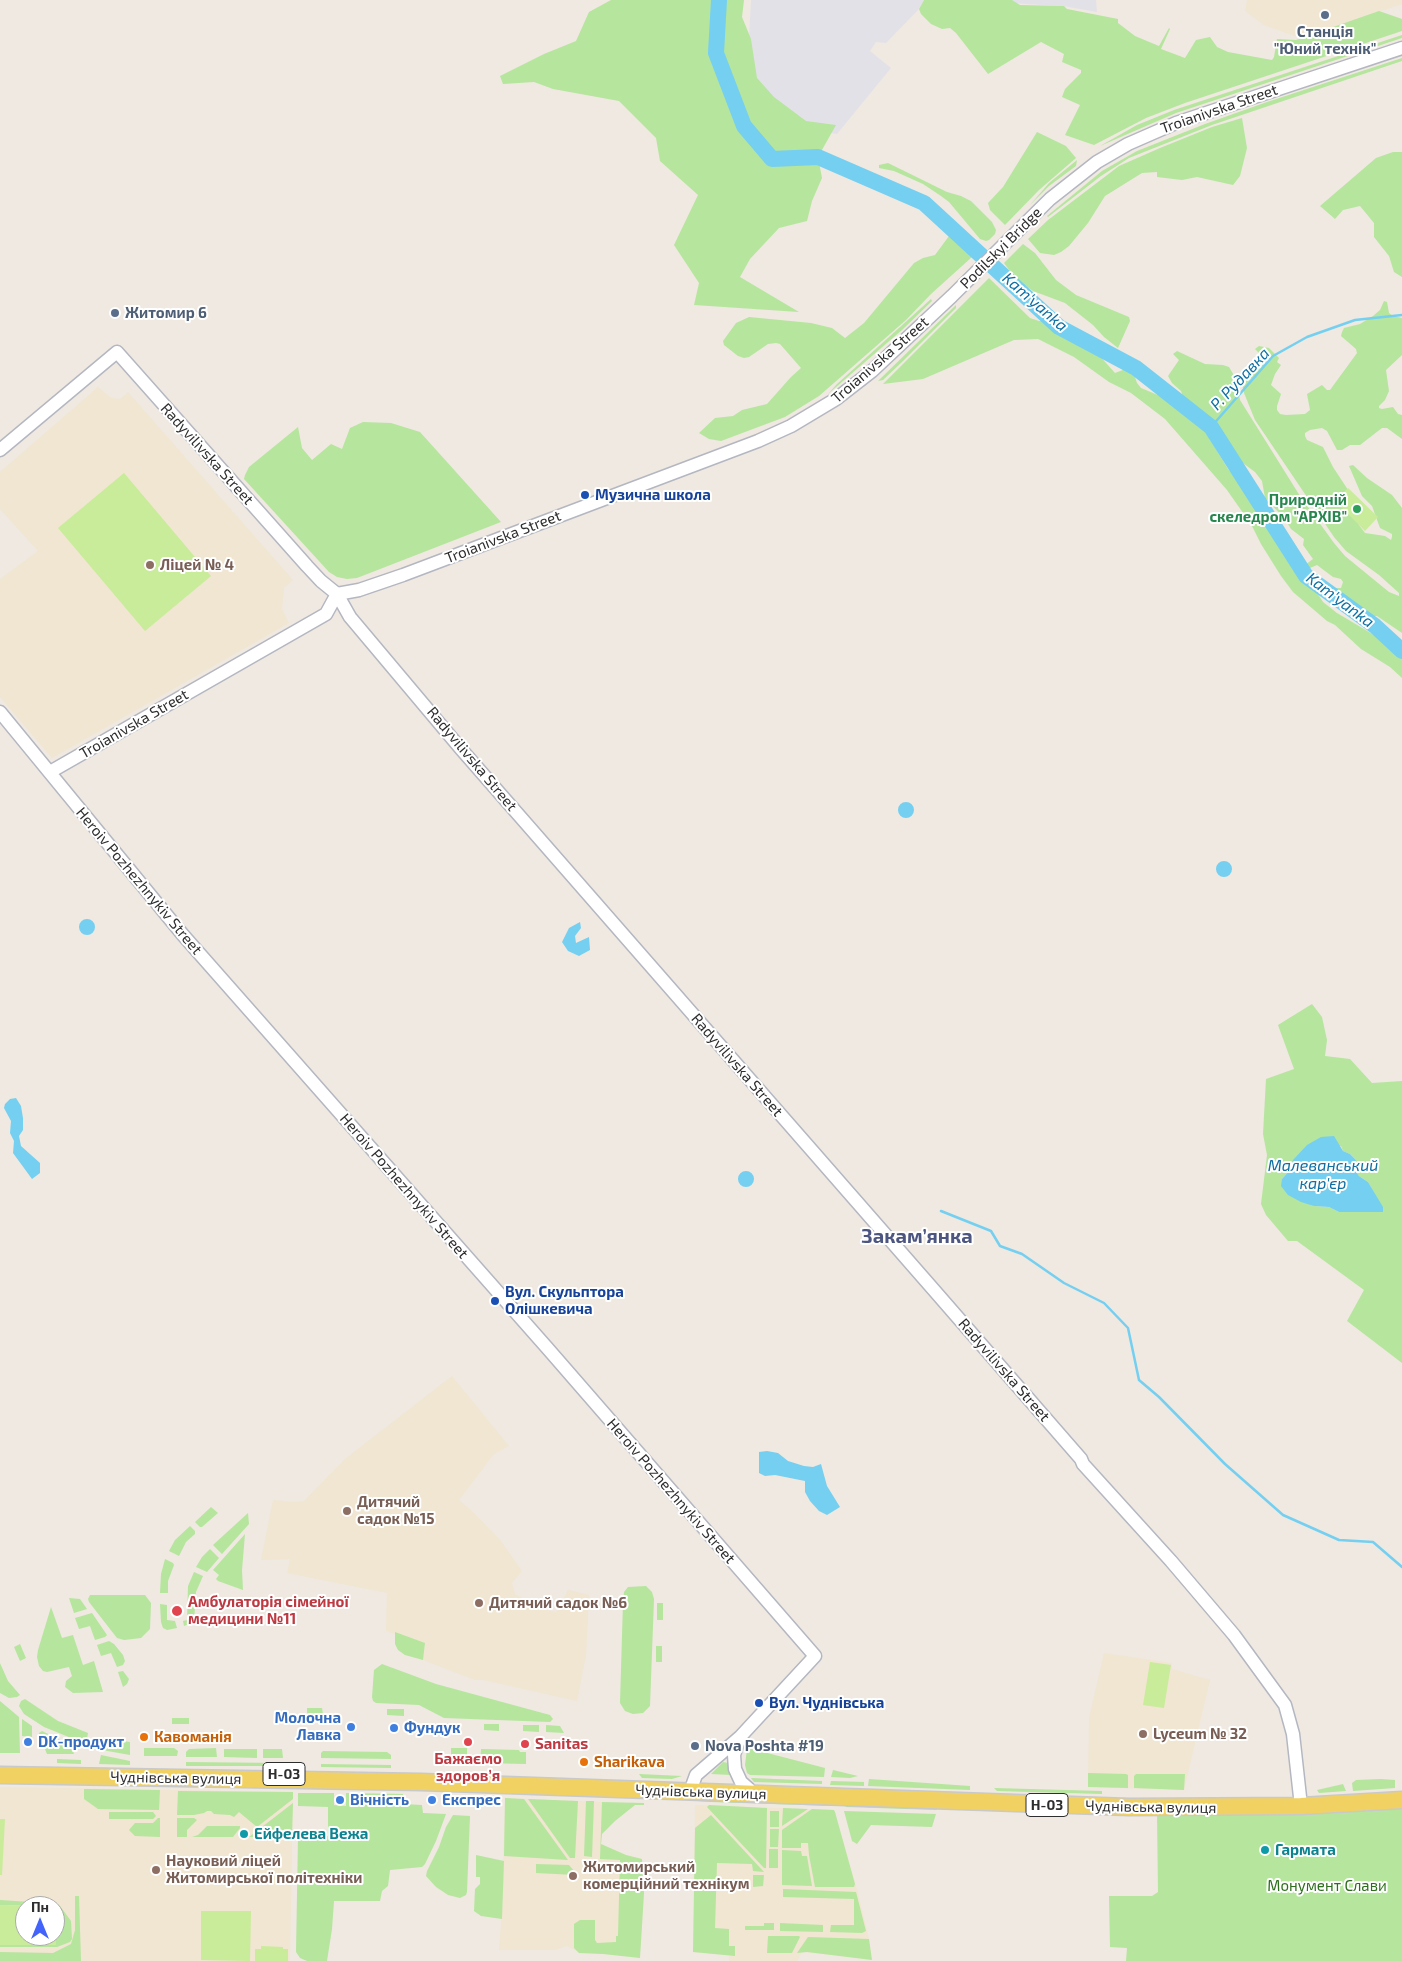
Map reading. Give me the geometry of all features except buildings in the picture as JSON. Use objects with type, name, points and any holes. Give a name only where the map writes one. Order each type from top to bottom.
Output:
[{"type":"main road","name":"Чуднівська вулиця","points":[[0,1769],[364,1775],[1115,1802],[1301,1803],[1402,1794]]},
{"type":"main road","name":"Чуднівська вулиця","points":[[0,1774],[420,1782],[1121,1807],[1402,1800]]},
{"type":"street","name":"Troianivska Street","points":[[1050,199],[1097,162],[1152,133],[1235,102],[1402,48]]},
{"type":"street","name":"Podilskyi Bridge","points":[[952,296],[1050,199]]},
{"type":"street","name":"Troianivska Street","points":[[50,772],[326,614],[337,594],[359,590],[403,576],[758,441],[792,426],[836,399],[865,376],[952,296]]},
{"type":"street","name":"Radyvilivska Street","points":[[0,450],[117,352],[307,566],[337,594],[350,618],[462,749],[940,1296],[1083,1464],[1171,1561],[1234,1635],[1285,1705],[1293,1734],[1301,1803]]},
{"type":"street","name":"Heroiv Pozhezhnykiv Street","points":[[0,712],[183,934],[815,1656],[740,1737]]},
{"type":"street","points":[[692,1786],[696,1775],[740,1737]]},
{"type":"street","points":[[740,1737],[734,1756],[735,1769],[740,1782],[749,1788]]},
{"type":"shaded area","points":[[751,0],[924,0],[919,9],[886,43],[876,42],[870,51],[891,68],[837,134],[794,127],[758,94],[749,37]]},
{"type":"shaded area","points":[[1001,0],[1096,0],[1097,12],[1063,6],[1001,2]]},
{"type":"shaded area","points":[[1247,0],[1402,0],[1402,4],[1300,38],[1264,25],[1245,11]]},
{"type":"shaded area","name":"Ліцей № 4","points":[[98,387],[111,398],[120,399],[128,392],[293,580],[284,588],[282,609],[289,623],[52,758],[0,697],[0,579],[38,551],[0,509],[0,472]]},
{"type":"shaded area","points":[[452,1376],[509,1446],[494,1454],[459,1500],[501,1541],[522,1571],[512,1583],[515,1594],[547,1610],[556,1612],[568,1590],[589,1595],[586,1656],[577,1701],[483,1680],[475,1680],[423,1660],[425,1643],[386,1631],[387,1593],[287,1573],[290,1559],[261,1560],[273,1500],[304,1501],[345,1459]]},
{"type":"shaded area","name":"Lyceum № 32","points":[[1104,1653],[1172,1663],[1172,1669],[1210,1680],[1184,1790],[1088,1787],[1089,1718]]},
{"type":"shaded area","points":[[0,1787],[293,1792],[290,1961],[0,1961]]},
{"type":"shaded area","name":"Житомирський комерційний технікум","points":[[505,1798],[603,1802],[601,1844],[626,1855],[642,1859],[644,1893],[640,1954],[577,1951],[567,1946],[555,1950],[499,1950]]},
{"type":"shaded area","points":[[695,1805],[834,1810],[858,1893],[872,1960],[802,1952],[797,1961],[729,1961],[729,1955],[693,1952]]},
{"type":"green space","points":[[611,0],[744,0],[742,17],[751,39],[757,78],[774,97],[806,121],[836,125],[818,157],[822,178],[812,201],[807,221],[779,228],[750,259],[740,277],[799,312],[694,305],[699,283],[674,245],[698,195],[660,161],[656,138],[619,101],[553,89],[534,82],[503,84],[500,76],[544,54],[576,41],[589,12]]},
{"type":"green space","points":[[924,0],[1012,0],[1020,5],[1064,6],[1067,9],[1118,19],[1118,23],[1135,36],[1159,46],[1169,28],[1161,49],[1185,58],[1196,40],[1210,37],[1217,47],[1228,52],[1272,60],[1277,39],[1296,40],[1379,11],[1402,19],[1402,31],[1185,103],[1146,118],[1094,145],[1065,135],[1080,105],[1062,97],[1065,89],[1081,73],[1081,70],[1062,62],[1064,54],[1041,42],[988,74],[956,33],[950,28],[942,29],[931,24],[921,14],[919,9]]},
{"type":"green space","points":[[1402,35],[1402,38],[1176,113],[1100,146],[1137,125],[1174,110]]},
{"type":"green space","points":[[1402,58],[1402,61],[1212,125],[1129,158],[1047,216],[1102,171],[1137,151],[1267,102]]},
{"type":"green space","points":[[1242,118],[1247,148],[1240,176],[1233,185],[1197,177],[1182,180],[1157,177],[1157,172],[1142,173],[1105,196],[1088,223],[1069,246],[1061,252],[1054,255],[1040,253],[1028,239],[1048,220],[1119,166],[1212,127]]},
{"type":"green space","points":[[1037,132],[1066,146],[1076,158],[1039,190],[1005,225],[990,210],[988,203],[1003,187]]},
{"type":"green space","points":[[1393,152],[1402,152],[1402,277],[1394,272],[1389,256],[1374,237],[1374,223],[1360,206],[1343,210],[1335,219],[1320,206],[1376,158]]},
{"type":"green space","points":[[1077,160],[1076,166],[1049,186],[1030,205],[1049,183]]},
{"type":"green space","points":[[888,163],[947,192],[971,201],[992,222],[996,230],[995,234],[986,241],[980,239],[949,202],[941,196],[923,184],[894,171],[879,168],[879,165]]},
{"type":"green space","points":[[949,236],[972,257],[931,294],[906,320],[819,396],[785,417],[721,441],[709,439],[699,433],[715,418],[733,416],[742,410],[767,404],[801,368],[780,344],[776,343],[768,344],[749,357],[738,356],[724,345],[723,341],[736,323],[749,317],[811,323],[832,328],[845,338],[864,323],[914,263],[935,255]]},
{"type":"green space","points":[[1023,244],[1035,253],[1056,280],[1076,295],[1129,317],[1130,321],[1118,348],[1065,303],[1033,291],[1013,275],[1004,263]]},
{"type":"green space","points":[[989,278],[1030,318],[1039,321],[1068,323],[1075,334],[1089,344],[1115,373],[1128,368],[1133,371],[1141,388],[1165,398],[1194,420],[1205,431],[1228,469],[1264,509],[1262,515],[1268,517],[1275,536],[1291,553],[1300,568],[1312,576],[1310,582],[1323,602],[1337,613],[1379,638],[1393,651],[1402,656],[1402,678],[1390,667],[1361,649],[1335,625],[1327,621],[1293,592],[1261,544],[1250,520],[1248,520],[1227,490],[1165,419],[1131,393],[1109,382],[1074,357],[1038,339],[1014,340],[923,379],[883,384]]},
{"type":"green space","points":[[931,299],[932,301],[902,330],[828,394],[837,384]]},
{"type":"green space","points":[[1384,301],[1387,302],[1389,313],[1402,318],[1402,355],[1386,370],[1389,391],[1379,408],[1393,407],[1398,414],[1402,415],[1402,439],[1387,428],[1382,428],[1360,445],[1350,445],[1342,450],[1337,450],[1327,431],[1322,428],[1310,430],[1305,433],[1305,436],[1307,440],[1323,447],[1333,467],[1354,499],[1359,525],[1365,533],[1385,536],[1391,540],[1392,537],[1392,534],[1380,528],[1372,506],[1362,496],[1349,466],[1353,465],[1367,478],[1392,495],[1402,508],[1402,633],[1377,616],[1359,617],[1358,610],[1350,600],[1333,590],[1341,588],[1343,582],[1341,579],[1333,577],[1317,565],[1310,568],[1305,565],[1313,559],[1303,545],[1304,539],[1291,529],[1285,519],[1265,498],[1262,481],[1255,472],[1232,455],[1212,419],[1183,397],[1181,391],[1172,383],[1168,376],[1179,360],[1173,354],[1177,351],[1205,364],[1229,367],[1235,377],[1240,400],[1300,496],[1334,543],[1345,556],[1389,592],[1399,596],[1399,593],[1379,575],[1346,551],[1334,537],[1255,420],[1244,393],[1240,375],[1243,372],[1252,373],[1262,365],[1264,358],[1255,349],[1259,346],[1269,348],[1279,358],[1277,362],[1281,365],[1271,385],[1281,394],[1277,410],[1280,414],[1286,415],[1305,414],[1310,410],[1307,394],[1322,385],[1327,390],[1330,390],[1357,353],[1356,349],[1341,336],[1344,328],[1360,324],[1373,316],[1380,310]]},
{"type":"green space","points":[[956,305],[956,308],[903,361],[883,380],[878,381]]},
{"type":"green space","points":[[363,422],[391,423],[420,432],[501,522],[357,578],[337,577],[329,572],[244,479],[249,467],[298,427],[302,448],[312,460],[331,444],[342,449],[350,428]]},
{"type":"green space","points":[[124,473],[211,576],[145,631],[58,528]]},
{"type":"green space","name":"Природній скеледром \"АРХІВ\"","points":[[1348,488],[1378,517],[1365,531],[1335,501]]},
{"type":"green space","points":[[1312,1004],[1322,1017],[1327,1040],[1325,1056],[1350,1059],[1372,1083],[1402,1081],[1402,1363],[1347,1321],[1364,1290],[1297,1241],[1288,1241],[1266,1215],[1261,1204],[1267,1155],[1263,1134],[1266,1079],[1294,1069],[1278,1025]],"holes":[[[1341,1146],[1343,1151],[1350,1154],[1356,1160],[1355,1170],[1359,1176],[1368,1182],[1383,1212],[1339,1212],[1329,1207],[1314,1206],[1282,1179],[1290,1170]]]},
{"type":"green space","points":[[211,1507],[218,1513],[200,1527],[195,1522]]},
{"type":"green space","points":[[248,1513],[249,1524],[222,1554],[213,1545]]},
{"type":"green space","points":[[190,1526],[195,1531],[195,1534],[186,1542],[179,1556],[169,1551],[175,1540]]},
{"type":"green space","points":[[245,1534],[242,1570],[243,1590],[218,1581],[216,1579],[219,1575],[213,1570]]},
{"type":"green space","points":[[210,1549],[219,1558],[207,1572],[196,1567]]},
{"type":"green space","points":[[165,1559],[174,1565],[168,1581],[168,1593],[160,1593],[161,1574]]},
{"type":"green space","points":[[194,1572],[203,1576],[196,1592],[194,1622],[184,1626],[183,1621],[187,1620],[188,1586]]},
{"type":"green space","points":[[646,1586],[652,1592],[654,1599],[650,1706],[643,1713],[633,1714],[625,1711],[620,1703],[624,1592],[628,1587]]},
{"type":"green space","points":[[90,1595],[145,1595],[151,1603],[150,1629],[141,1638],[124,1640],[117,1638],[89,1602]]},
{"type":"green space","points":[[69,1598],[80,1599],[87,1609],[74,1613]]},
{"type":"green space","points":[[657,1603],[663,1603],[663,1620],[657,1620]]},
{"type":"green space","points":[[160,1604],[167,1605],[167,1620],[175,1621],[177,1628],[167,1630],[163,1628]]},
{"type":"green space","points":[[51,1607],[62,1638],[73,1635],[83,1665],[94,1661],[103,1692],[73,1693],[65,1687],[66,1681],[72,1676],[69,1667],[47,1672],[43,1671],[39,1666],[38,1650]]},
{"type":"green space","points":[[92,1613],[107,1635],[105,1637],[95,1640],[90,1626],[79,1629],[75,1618]]},
{"type":"green space","points":[[395,1632],[425,1643],[423,1660],[405,1655],[398,1650],[395,1644]]},
{"type":"green space","points":[[109,1641],[123,1655],[125,1661],[123,1665],[117,1667],[111,1653],[101,1656],[97,1645]]},
{"type":"green space","points":[[20,1644],[26,1658],[20,1661],[14,1647]]},
{"type":"green space","points":[[656,1646],[662,1646],[662,1662],[656,1662]]},
{"type":"green space","points":[[1150,1662],[1171,1665],[1164,1708],[1143,1705]]},
{"type":"green space","points":[[0,1663],[8,1681],[20,1695],[17,1697],[9,1698],[0,1693]]},
{"type":"green space","points":[[382,1664],[436,1684],[550,1715],[553,1719],[550,1722],[444,1718],[419,1705],[376,1703],[372,1697],[374,1670]]},
{"type":"green space","points":[[123,1671],[129,1679],[123,1687],[118,1672]]},
{"type":"green space","points":[[25,1699],[58,1721],[88,1733],[86,1744],[44,1727],[24,1714],[19,1706],[21,1701]]},
{"type":"green space","points":[[0,1701],[19,1717],[20,1753],[0,1753]]},
{"type":"green space","points":[[307,1708],[322,1708],[323,1714],[307,1714]]},
{"type":"green space","points":[[387,1709],[404,1709],[404,1716],[387,1715]]},
{"type":"green space","points":[[172,1718],[189,1718],[189,1724],[172,1724]]},
{"type":"green space","points":[[22,1719],[32,1726],[32,1737],[22,1736]]},
{"type":"green space","points":[[443,1723],[460,1723],[460,1729],[443,1729]]},
{"type":"green space","points":[[484,1724],[499,1724],[499,1731],[484,1730]]},
{"type":"green space","points":[[523,1725],[539,1725],[539,1732],[523,1731]]},
{"type":"green space","points":[[546,1725],[560,1726],[564,1733],[546,1732]]},
{"type":"green space","points":[[42,1731],[71,1745],[74,1754],[47,1754],[39,1735]]},
{"type":"green space","points":[[111,1739],[130,1742],[130,1755],[102,1750],[104,1744]]},
{"type":"green space","points":[[144,1748],[174,1748],[178,1751],[177,1756],[144,1756]]},
{"type":"green space","points":[[216,1748],[217,1757],[186,1757],[186,1752],[189,1749]]},
{"type":"green space","points":[[451,1748],[467,1748],[467,1762],[451,1761]]},
{"type":"green space","points":[[224,1749],[257,1749],[257,1758],[224,1757]]},
{"type":"green space","points":[[263,1749],[282,1749],[283,1758],[263,1758]]},
{"type":"green space","points":[[481,1749],[519,1750],[520,1752],[526,1752],[526,1764],[480,1763]]},
{"type":"green space","points":[[747,1749],[825,1768],[824,1777],[750,1775],[747,1773],[745,1765]]},
{"type":"green space","points":[[323,1751],[387,1752],[391,1755],[391,1759],[321,1758]]},
{"type":"green space","points":[[101,1755],[130,1761],[130,1765],[99,1764]]},
{"type":"green space","points":[[57,1759],[81,1760],[81,1764],[57,1763]]},
{"type":"green space","points":[[186,1762],[281,1763],[281,1766],[186,1766]]},
{"type":"green space","points":[[723,1762],[728,1763],[731,1775],[711,1774]]},
{"type":"green space","points":[[321,1764],[391,1765],[391,1768],[321,1767]]},
{"type":"green space","points":[[833,1770],[858,1776],[850,1778],[831,1777]]},
{"type":"green space","points":[[1088,1773],[1126,1774],[1128,1775],[1128,1788],[1088,1787]]},
{"type":"green space","points":[[639,1774],[682,1776],[672,1779],[642,1778]]},
{"type":"green space","points":[[1136,1774],[1185,1774],[1184,1790],[1134,1788],[1134,1776]]},
{"type":"green space","points":[[751,1778],[822,1781],[822,1784],[754,1782]]},
{"type":"green space","points":[[869,1779],[970,1786],[970,1790],[868,1786]]},
{"type":"green space","points":[[1356,1780],[1395,1780],[1395,1788],[1353,1791],[1352,1783]]},
{"type":"green space","points":[[831,1781],[864,1782],[864,1786],[830,1785]]},
{"type":"green space","points":[[1343,1784],[1346,1791],[1319,1793],[1317,1790]]},
{"type":"green space","points":[[994,1788],[1102,1791],[1102,1794],[997,1791]]},
{"type":"green space","points":[[84,1789],[160,1790],[159,1810],[98,1809],[84,1799]]},
{"type":"green space","points":[[178,1791],[293,1792],[293,1799],[257,1827],[239,1812],[234,1817],[214,1814],[211,1811],[194,1815],[177,1815]]},
{"type":"green space","points":[[298,1793],[334,1793],[334,1805],[346,1806],[346,1793],[403,1794],[403,1804],[422,1805],[423,1813],[446,1814],[425,1864],[422,1867],[390,1870],[388,1886],[382,1891],[380,1901],[334,1901],[327,1961],[307,1961],[300,1958],[296,1952],[298,1837],[328,1836],[328,1807],[298,1806]]},
{"type":"green space","points":[[505,1798],[524,1799],[568,1860],[504,1856]]},
{"type":"green space","points":[[528,1799],[578,1801],[575,1858],[570,1858]]},
{"type":"green space","points":[[697,1800],[828,1803],[832,1806],[711,1802]]},
{"type":"green space","points":[[586,1801],[594,1801],[592,1857],[584,1856]]},
{"type":"green space","points":[[602,1802],[644,1803],[644,1805],[635,1805],[615,1821],[602,1834],[601,1844],[626,1855],[642,1859],[644,1893],[640,1958],[579,1953],[574,1948],[574,1924],[580,1920],[595,1920],[595,1940],[597,1943],[616,1942],[616,1936],[618,1936],[620,1860],[600,1859]]},
{"type":"green space","points":[[293,1803],[292,1837],[249,1837]]},
{"type":"green space","points":[[849,1804],[937,1807],[937,1810],[845,1807]]},
{"type":"green space","points":[[709,1805],[767,1808],[766,1868],[707,1807]]},
{"type":"green space","name":"Монумент Слави","points":[[1402,1807],[1402,1961],[1126,1961],[1127,1948],[1110,1947],[1109,1896],[1152,1896],[1158,1892],[1157,1813]]},
{"type":"green space","points":[[783,1808],[808,1809],[782,1826]]},
{"type":"green space","points":[[812,1809],[834,1810],[855,1884],[854,1887],[815,1887],[808,1843],[801,1843],[801,1848],[782,1848],[782,1830]]},
{"type":"green space","points":[[770,1811],[779,1811],[779,1827],[770,1827]]},
{"type":"green space","points":[[844,1811],[936,1814],[932,1827],[871,1825],[857,1844],[852,1841]]},
{"type":"green space","points":[[109,1812],[153,1812],[156,1816],[153,1819],[109,1819]]},
{"type":"green space","points":[[453,1815],[470,1816],[467,1892],[466,1895],[460,1898],[448,1895],[436,1887],[426,1876],[446,1827]]},
{"type":"green space","points":[[711,1815],[764,1872],[753,1871],[752,1864],[717,1863],[715,1928],[729,1929],[729,1946],[735,1946],[735,1956],[693,1952],[695,1828]]},
{"type":"green space","points":[[160,1818],[160,1837],[135,1836],[129,1830],[135,1823],[153,1823]]},
{"type":"green space","points":[[177,1818],[194,1818],[197,1820],[187,1830],[187,1837],[177,1837]]},
{"type":"green space","points":[[0,1819],[5,1819],[2,1875],[0,1875]]},
{"type":"green space","points":[[207,1826],[240,1826],[240,1828],[233,1837],[192,1837],[198,1835]]},
{"type":"green space","points":[[770,1829],[779,1829],[778,1847],[770,1847]]},
{"type":"green space","points":[[769,1849],[778,1849],[778,1868],[769,1868]]},
{"type":"green space","points":[[782,1850],[801,1851],[802,1856],[807,1856],[812,1886],[782,1885]]},
{"type":"green space","points":[[476,1855],[504,1861],[502,1919],[481,1916],[474,1911],[475,1889],[480,1884],[480,1877],[476,1877]]},
{"type":"green space","points":[[536,1864],[569,1865],[575,1872],[575,1875],[536,1873]]},
{"type":"green space","points":[[753,1875],[764,1875],[763,1886],[753,1887]]},
{"type":"green space","points":[[783,1889],[856,1892],[866,1931],[862,1933],[830,1932],[831,1925],[854,1925],[854,1899],[783,1897]]},
{"type":"green space","points":[[75,1896],[79,1896],[81,1961],[0,1961],[0,1952],[53,1953],[71,1944],[75,1930]]},
{"type":"green space","points":[[0,1900],[15,1901],[15,1905],[0,1905]]},
{"type":"green space","points":[[0,1905],[15,1905],[15,1945],[0,1945]]},
{"type":"green space","points":[[201,1911],[251,1911],[250,1961],[201,1960]]},
{"type":"green space","points":[[65,1913],[71,1921],[72,1939],[65,1944]]},
{"type":"green space","points":[[764,1923],[774,1923],[774,1930],[745,1930],[745,1926],[764,1926]]},
{"type":"green space","points":[[780,1923],[823,1925],[823,1932],[780,1931]]},
{"type":"green space","points":[[768,1936],[800,1937],[792,1953],[767,1953]]},
{"type":"green space","points":[[808,1937],[869,1939],[872,1960],[807,1952],[797,1953]]},
{"type":"green space","points":[[0,1945],[15,1946],[60,1946],[0,1947]]},
{"type":"green space","points":[[261,1946],[288,1949],[288,1961],[255,1961],[255,1949],[261,1949]]},
{"type":"water","points":[[903,802],[909,802],[914,807],[912,816],[903,818],[898,813],[898,807]]},
{"type":"water","points":[[1221,861],[1227,861],[1232,866],[1230,875],[1221,877],[1216,872],[1216,866]]},
{"type":"water","points":[[84,919],[90,919],[95,924],[93,933],[84,935],[79,930],[79,924]]},
{"type":"water","points":[[580,922],[581,928],[575,936],[576,943],[589,937],[590,950],[579,956],[568,951],[562,942],[569,928]]},
{"type":"water","points":[[16,1098],[21,1106],[23,1118],[23,1130],[19,1136],[21,1146],[40,1163],[40,1173],[32,1179],[13,1153],[14,1141],[10,1133],[11,1121],[4,1108],[10,1099]]},
{"type":"water","name":"Малеванський кар'єр","points":[[1334,1136],[1343,1151],[1350,1154],[1356,1160],[1355,1170],[1359,1176],[1368,1182],[1383,1207],[1383,1212],[1339,1212],[1329,1207],[1314,1206],[1288,1195],[1281,1186],[1282,1179],[1290,1170],[1293,1160],[1307,1145],[1321,1137]]},
{"type":"water","points":[[743,1171],[749,1171],[754,1176],[752,1185],[743,1187],[738,1182],[738,1176]]},
{"type":"water","points":[[759,1452],[778,1453],[788,1461],[804,1466],[813,1467],[821,1464],[827,1486],[840,1507],[827,1515],[819,1511],[810,1501],[805,1492],[805,1481],[775,1475],[765,1476],[759,1473]]},
{"type":"waterway","name":"Kam'yanka","points":[[719,0],[716,53],[744,126],[772,159],[818,157],[924,203],[1059,327],[1136,368],[1211,427],[1306,576],[1375,626],[1402,651]]},
{"type":"waterway","name":"Р. Рудавка","points":[[1211,427],[1273,356],[1307,337],[1355,320],[1402,315]]},
{"type":"waterway","points":[[941,1211],[991,1231],[1000,1246],[1022,1254],[1064,1283],[1104,1303],[1128,1328],[1139,1380],[1159,1397],[1225,1464],[1283,1515],[1339,1540],[1373,1542],[1402,1567]]},
{"type":"place","name":"Станція \"Юний технік\"","points":[[1325,15]]},
{"type":"place","name":"Житомир 6","points":[[115,313]]},
{"type":"place","name":"Музична школа","points":[[585,495]]},
{"type":"place","name":"Природній скеледром \"АРХІВ\"","points":[[1357,509]]},
{"type":"place","name":"Ліцей № 4","points":[[150,565]]},
{"type":"place","name":"Вул. Скульптора Олішкевича","points":[[495,1301]]},
{"type":"place","name":"Дитячий садок №15","points":[[347,1511]]},
{"type":"place","name":"Дитячий садок №6","points":[[479,1603]]},
{"type":"place","name":"Амбулаторія сімейної медицини №11","points":[[177,1611]]},
{"type":"place","name":"Вул. Чуднівська","points":[[759,1703]]},
{"type":"place","name":"Молочна Лавка","points":[[351,1727]]},
{"type":"place","name":"Фундук","points":[[394,1728]]},
{"type":"place","name":"Lyceum № 32","points":[[1143,1734]]},
{"type":"place","name":"Кавоманія","points":[[144,1737]]},
{"type":"place","name":"DK-продукт","points":[[28,1742]]},
{"type":"place","name":"Бажаємо здоровʼя","points":[[468,1742]]},
{"type":"place","name":"Sanitas","points":[[525,1744]]},
{"type":"place","name":"Nova Poshta #19","points":[[695,1746]]},
{"type":"place","name":"Sharikava","points":[[584,1762]]},
{"type":"place","name":"Вічність","points":[[340,1800]]},
{"type":"place","name":"Експрес","points":[[432,1800]]},
{"type":"place","name":"Ейфелева Вежа","points":[[244,1834]]},
{"type":"place","name":"Гармата","points":[[1265,1850]]},
{"type":"place","name":"Науковий ліцей Житомирської політехніки","points":[[156,1870]]},
{"type":"place","name":"Житомирський комерційний технікум","points":[[573,1876]]},
{"type":"district","name":"Закам’янка","points":[[917,1236]]}]
